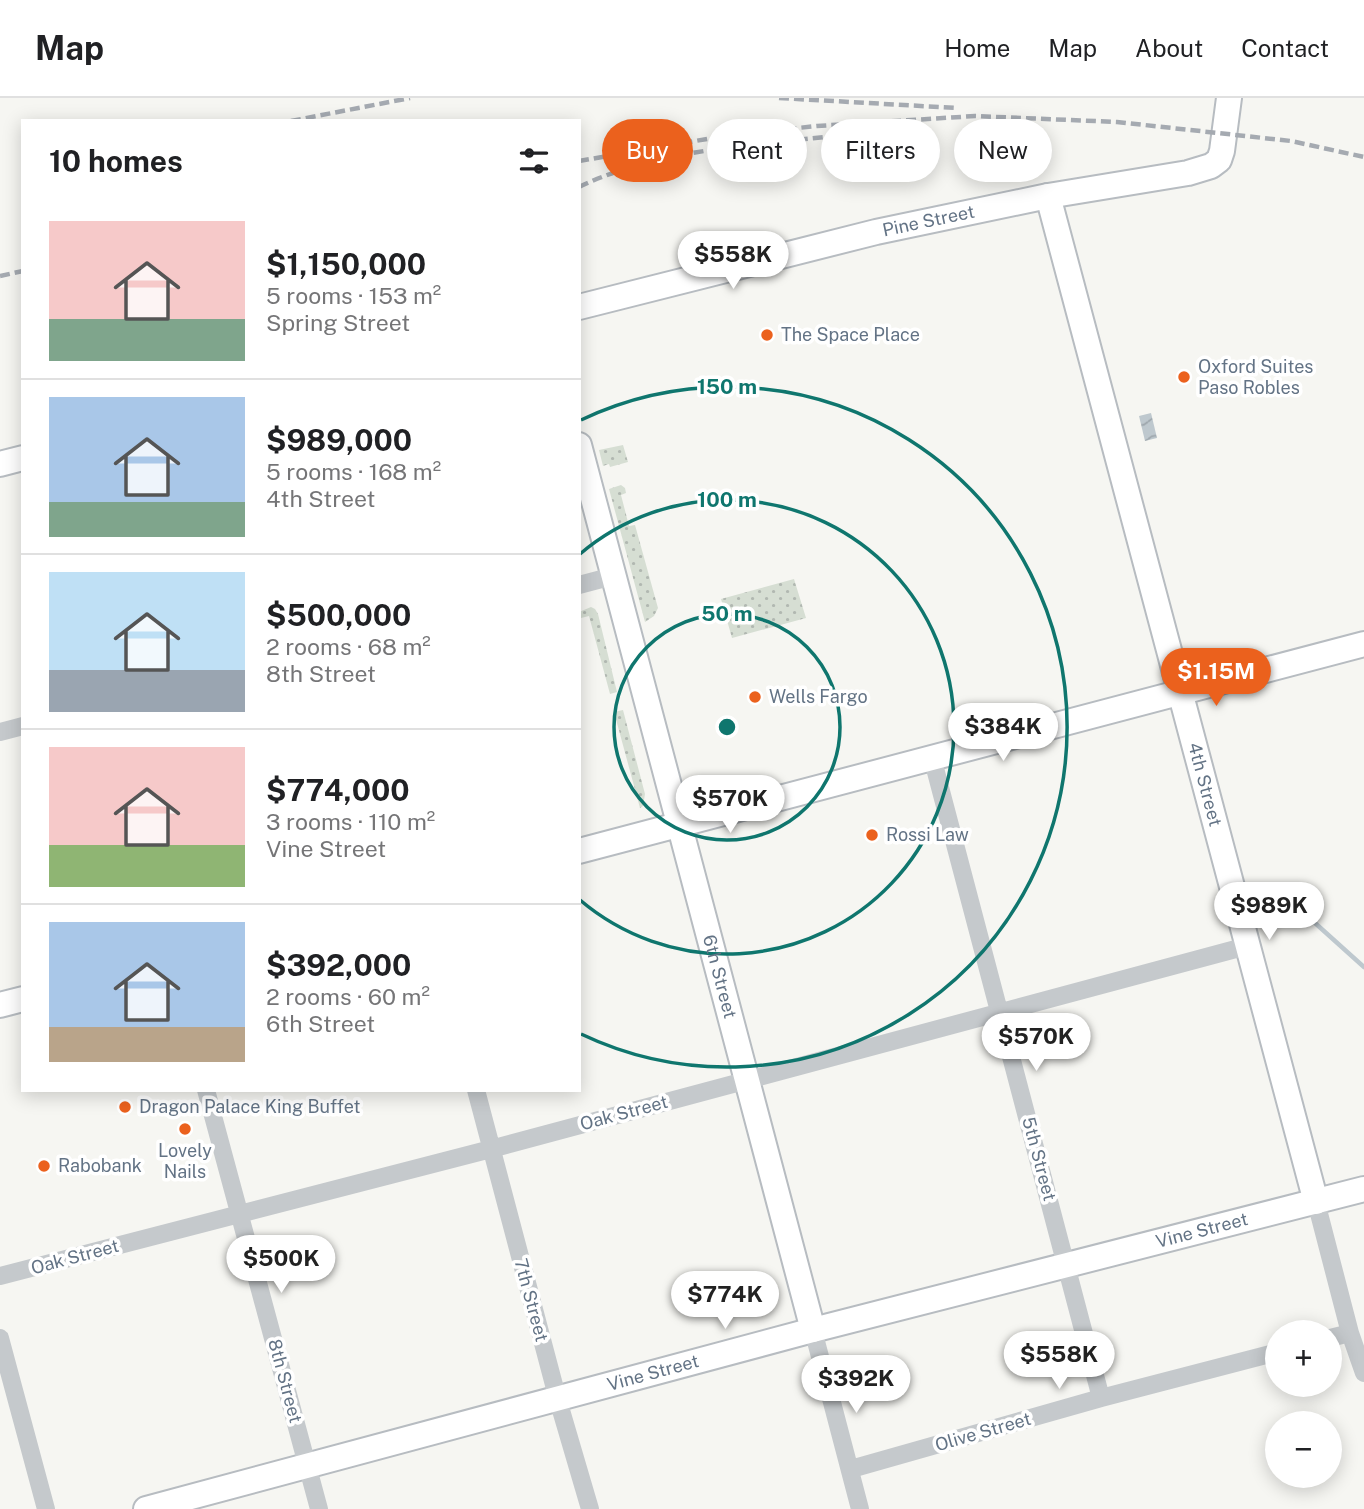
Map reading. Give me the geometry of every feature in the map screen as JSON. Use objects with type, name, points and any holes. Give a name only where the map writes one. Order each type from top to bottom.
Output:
[{"type":"street","name":"Pine Street","points":[[581,306],[837,241],[1048,197],[1188,173],[1211,166],[1219,160],[1222,151],[1229,98]]},
{"type":"street","name":"4th Street","points":[[1048,197],[1350,1333],[1364,1373]]},
{"type":"street","name":"6th Street","points":[[581,453],[860,1509]]},
{"type":"street","points":[[0,464],[21,459]]},
{"type":"street","points":[[581,584],[613,576]]},
{"type":"street","points":[[581,850],[1364,644]]},
{"type":"street","points":[[0,732],[21,727]]},
{"type":"street","name":"5th Street","points":[[932,757],[1101,1398]]},
{"type":"street","name":"Oak Street","points":[[0,1276],[491,1149],[1247,946]]},
{"type":"street","points":[[0,1006],[21,1000]]},
{"type":"street","name":"8th Street","points":[[207,1092],[319,1509]]},
{"type":"street","name":"7th Street","points":[[477,1092],[558,1400],[590,1509]]},
{"type":"street","name":"Vine Street","points":[[146,1509],[813,1330],[1364,1189]]},
{"type":"street","points":[[1342,1335],[1350,1333]]},
{"type":"street","points":[[0,1338],[46,1509]]},
{"type":"street","name":"Olive Street","points":[[851,1469],[1101,1398],[1265,1355]]},
{"type":"shaded area","points":[[623,445],[628,462],[603,466],[599,450]]},
{"type":"shaded area","points":[[621,485],[626,493],[621,495],[629,526],[635,525],[658,608],[654,616],[645,622],[609,489]]},
{"type":"shaded area","points":[[794,579],[806,618],[732,638],[721,599]]},
{"type":"shaded area","points":[[591,607],[598,614],[617,692],[610,694],[589,616],[581,618],[581,611]]},
{"type":"shaded area","points":[[623,710],[645,794],[643,806],[640,808],[614,712]]},
{"type":"water","points":[[1151,413],[1157,438],[1145,441],[1139,416]]},
{"type":"waterway","points":[[1285,896],[1364,967]]},
{"type":"railway","points":[[301,119],[410,98]]},
{"type":"railway","points":[[779,98],[957,108]]},
{"type":"railway","points":[[581,161],[730,135],[817,126],[975,116],[1117,122],[1291,141],[1364,157]]},
{"type":"railway","points":[[581,186],[614,173],[689,154],[821,138]]},
{"type":"railway","points":[[0,276],[21,271]]},
{"type":"place","name":"The Space Place","points":[[767,335]]},
{"type":"place","name":"Oxford Suites Paso Robles","points":[[1184,377]]},
{"type":"place","name":"Wells Fargo","points":[[755,697]]},
{"type":"place","name":"Rossi Law","points":[[872,835]]},
{"type":"place","name":"Dragon Palace King Buffet","points":[[125,1107]]},
{"type":"place","name":"Lovely Nails","points":[[185,1129]]},
{"type":"place","name":"Rabobank","points":[[44,1166]]}]
